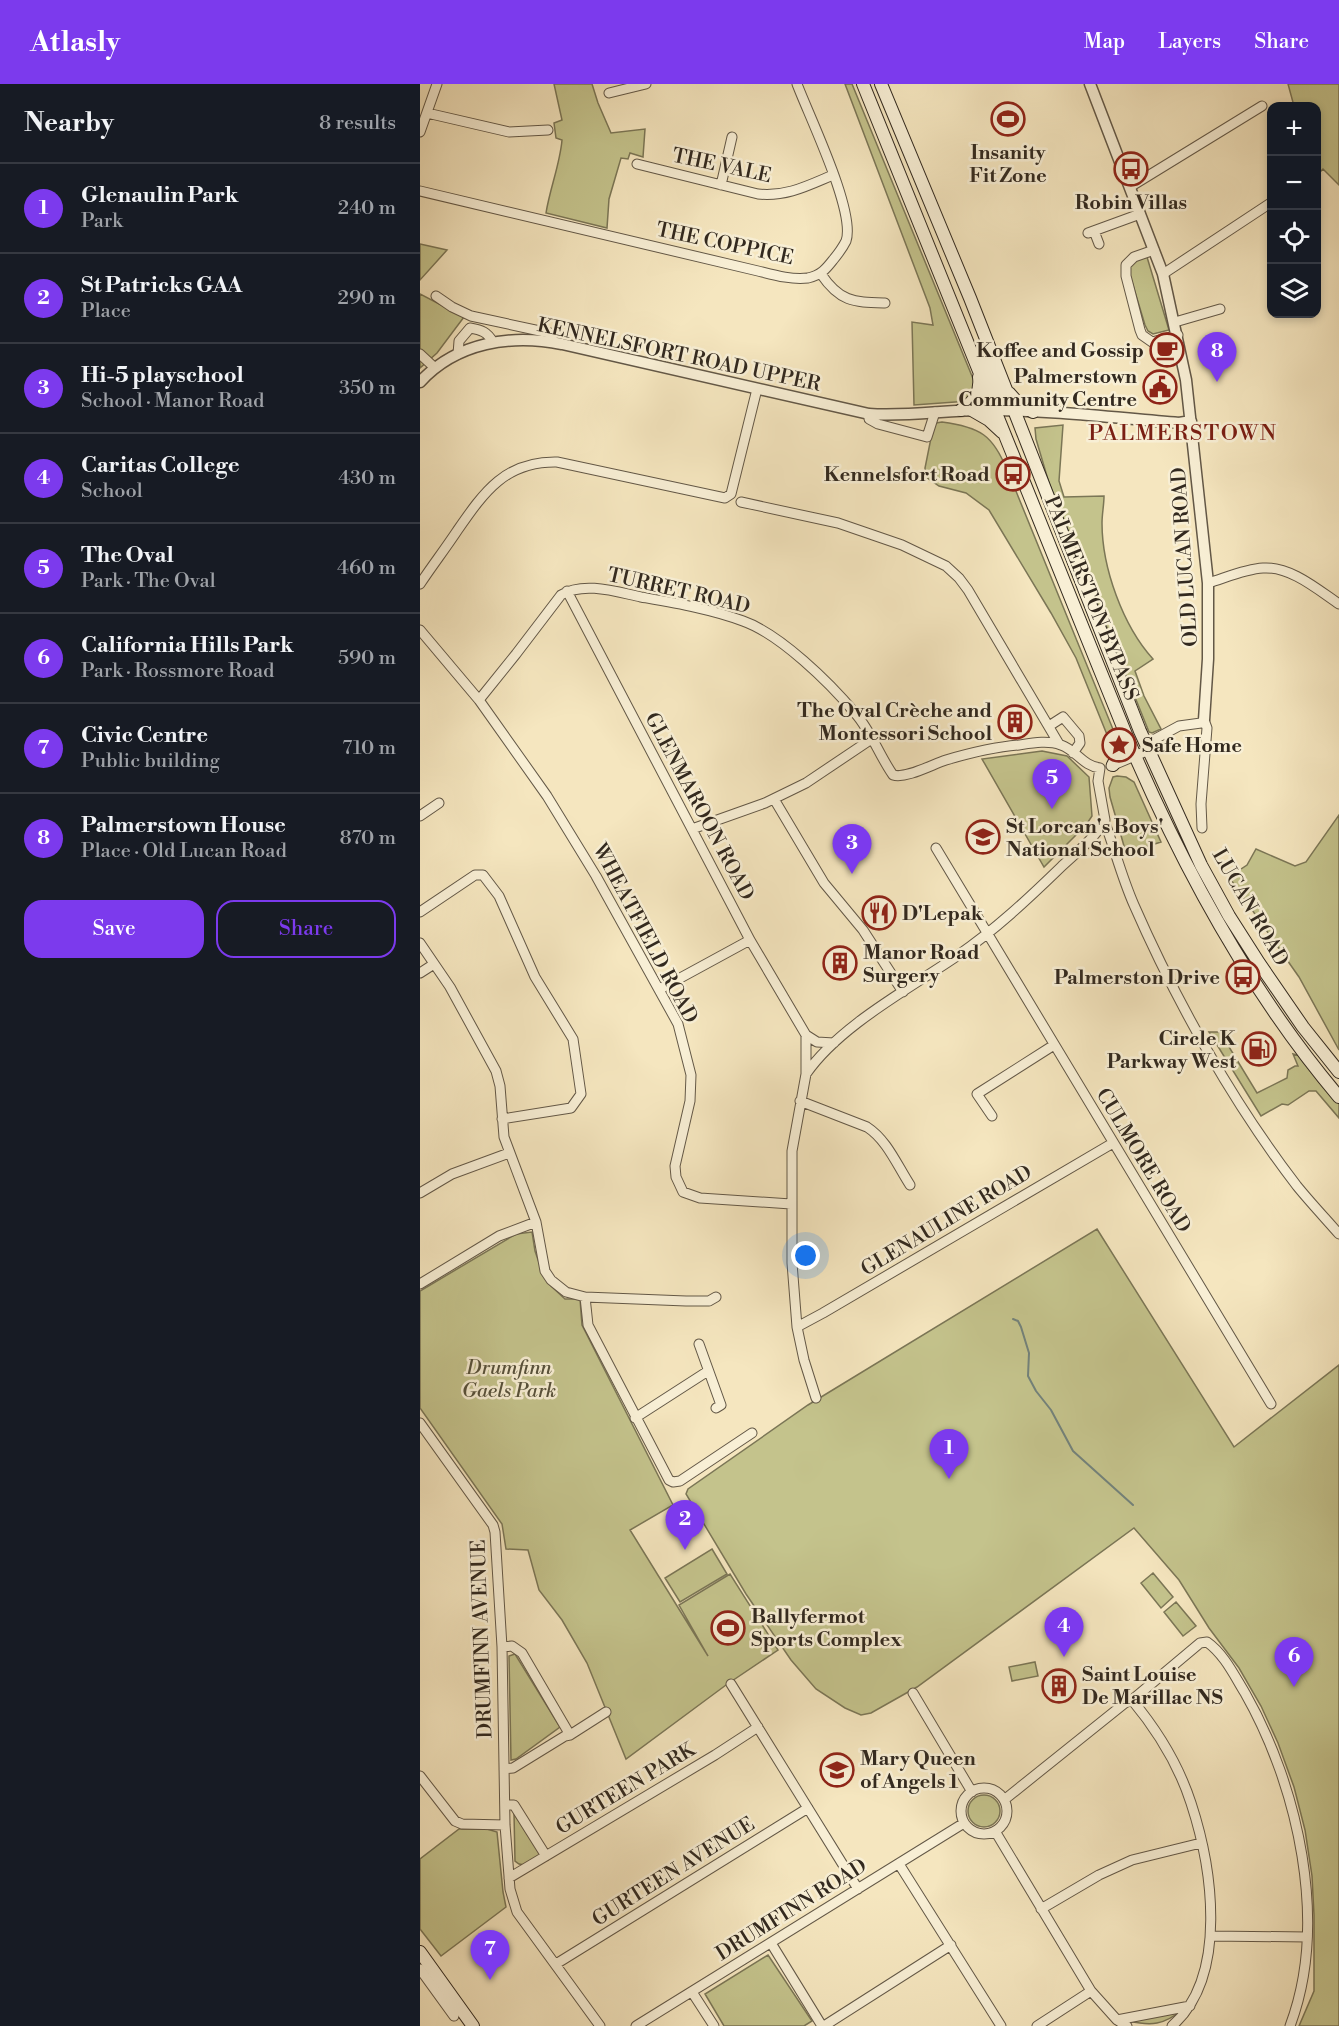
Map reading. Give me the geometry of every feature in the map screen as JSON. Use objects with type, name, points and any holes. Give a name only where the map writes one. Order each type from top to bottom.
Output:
[{"type":"main road","name":"PALMERSTON BYPASS","points":[[863,84],[978,370],[1023,436],[1106,648],[1149,750]]},
{"type":"main road","name":"PALMERSTON BYPASS","points":[[881,84],[975,309],[1004,387],[1005,435],[1127,737],[1162,817],[1191,875],[1252,976],[1300,1047],[1339,1097]]},
{"type":"main road","points":[[975,309],[1004,410],[1039,504],[1043,528]]},
{"type":"main road","points":[[978,370],[980,381],[978,392],[965,410],[989,420],[1005,435]]},
{"type":"main road","points":[[1004,387],[1017,402],[1036,413],[1023,436]]},
{"type":"main road","points":[[1106,648],[1113,678],[1138,747],[1139,752],[1135,756]]},
{"type":"main road","points":[[1113,765],[1127,737]]},
{"type":"main road","name":"LUCAN ROAD","points":[[1149,750],[1201,865],[1229,916],[1291,1010],[1339,1072]]},
{"type":"main road","points":[[1162,817],[1163,802],[1172,801]]},
{"type":"main road","points":[[420,1953],[443,1993],[467,2024]]},
{"type":"street","points":[[420,132],[437,84]]},
{"type":"street","points":[[609,93],[646,84]]},
{"type":"street","points":[[796,84],[833,174],[847,225],[846,240],[839,253],[821,274],[835,293],[846,298],[885,303]]},
{"type":"street","name":"OLD LUCAN ROAD","points":[[1090,84],[1163,274],[1186,380],[1208,583],[1208,658],[1204,720],[1207,728],[1201,804],[1202,828]]},
{"type":"street","points":[[1130,187],[1262,106]]},
{"type":"street","points":[[427,113],[509,132],[548,130]]},
{"type":"street","points":[[721,185],[732,137]]},
{"type":"street","name":"THE VALE","points":[[637,164],[758,194],[775,195],[833,174]]},
{"type":"street","name":"THE COPPICE","points":[[420,190],[792,279],[821,274]]},
{"type":"street","points":[[1163,274],[1267,205]]},
{"type":"street","points":[[1099,244],[1091,232],[1140,214]]},
{"type":"street","points":[[1154,250],[1134,256],[1125,265],[1140,330],[1147,340],[1152,342],[1178,335]]},
{"type":"street","points":[[436,296],[471,316],[554,334]]},
{"type":"street","points":[[1175,322],[1220,309]]},
{"type":"street","points":[[458,354],[459,341],[470,328],[471,316]]},
{"type":"street","points":[[470,328],[482,330],[494,342]]},
{"type":"street","name":"KENNELSFORT ROAD UPPER","points":[[420,382],[435,368],[458,354],[494,342],[518,339],[554,342],[869,414],[1004,410],[1179,423],[1191,421]]},
{"type":"street","points":[[420,354],[435,368]]},
{"type":"street","points":[[420,584],[489,489],[512,471],[532,463],[557,462],[725,498],[730,494],[757,389]]},
{"type":"street","name":"KENNELSFORT ROAD UPPER","points":[[869,414],[869,419],[878,424],[927,436],[935,412]]},
{"type":"street","points":[[741,502],[863,531],[902,545],[946,566],[968,590],[1059,744],[1089,765],[1100,768],[1113,765],[1149,750],[1155,739],[1175,728],[1186,724],[1201,723],[1204,720]]},
{"type":"street","points":[[1208,583],[1260,568],[1283,570],[1339,604]]},
{"type":"street","name":"TURRET ROAD","points":[[567,591],[582,588],[597,589],[663,601],[745,621],[785,646],[856,713],[893,775],[897,776],[989,749],[1031,744],[1059,744]]},
{"type":"street","points":[[479,700],[552,606],[567,591]]},
{"type":"street","name":"GLENMAROON ROAD","points":[[567,591],[750,940],[806,1035]]},
{"type":"street","name":"WHEATFIELD ROAD","points":[[420,630],[479,700],[574,838],[678,1024],[691,1075],[690,1101],[675,1166],[683,1192],[700,1198],[790,1204]]},
{"type":"street","points":[[1049,726],[1063,717],[1079,735],[1080,743],[1072,753]]},
{"type":"street","points":[[692,829],[774,799],[806,783],[873,738]]},
{"type":"street","points":[[1100,768],[1098,781],[1106,817],[1105,823],[1133,903],[1168,979],[1196,1030],[1266,1144],[1297,1186],[1339,1234]]},
{"type":"street","points":[[774,799],[824,883],[863,930],[903,992]]},
{"type":"street","points":[[420,816],[439,803]]},
{"type":"street","points":[[806,1074],[834,1043],[903,992],[987,935],[1010,916],[1105,823]]},
{"type":"street","name":"CULMORE ROAD","points":[[936,848],[1271,1404]]},
{"type":"street","points":[[420,912],[475,875],[483,875],[499,896],[535,977],[573,1039],[580,1094],[571,1108],[502,1119]]},
{"type":"street","points":[[660,989],[750,940]]},
{"type":"street","points":[[420,943],[471,1023],[496,1071],[509,1153],[536,1222],[540,1236],[542,1261],[551,1280],[567,1292],[585,1297],[686,1301],[709,1301],[716,1297]]},
{"type":"street","points":[[420,973],[434,964]]},
{"type":"street","points":[[806,1035],[816,1042],[834,1043]]},
{"type":"street","points":[[806,1035],[806,1074],[792,1151],[790,1204],[797,1327],[816,1398]]},
{"type":"street","points":[[992,1116],[977,1094],[1054,1045]]},
{"type":"street","points":[[800,1101],[867,1126],[876,1132],[910,1185]]},
{"type":"street","name":"GLENAULINE ROAD","points":[[797,1327],[1113,1143]]},
{"type":"street","points":[[420,1193],[452,1174],[509,1153]]},
{"type":"street","points":[[420,1284],[499,1236],[536,1222]]},
{"type":"street","points":[[585,1297],[588,1325],[669,1480],[680,1481],[752,1433]]},
{"type":"street","points":[[699,1344],[722,1405],[716,1408]]},
{"type":"street","points":[[635,1418],[708,1371]]},
{"type":"street","name":"DRUMFINN AVENUE","points":[[420,1423],[493,1525],[502,1647],[505,1825],[510,1889],[517,1912],[600,2026]]},
{"type":"street","points":[[1004,1800],[1125,1703],[1132,1700],[1200,1643],[1207,1642],[1215,1648],[1253,1707],[1280,1771],[1293,1814],[1302,1865],[1307,1937],[1303,1980],[1290,2026]]},
{"type":"street","points":[[502,1647],[512,1646],[522,1653],[570,1735]]},
{"type":"street","points":[[731,1684],[858,1889]]},
{"type":"street","points":[[913,1693],[972,1792]]},
{"type":"street","points":[[1132,1700],[1157,1733],[1191,1803],[1201,1843],[1208,1890],[1211,1936],[1204,1971],[1190,2006],[1172,2026]]},
{"type":"street","points":[[504,1769],[513,1768],[606,1712]]},
{"type":"street","name":"GURTEEN PARK","points":[[509,1878],[758,1727]]},
{"type":"street","points":[[420,1776],[455,1821],[462,1824],[505,1825]]},
{"type":"street","points":[[979,1789],[993,1791],[1004,1800],[1006,1814],[1001,1827],[981,1834],[964,1823],[963,1802],[972,1792],[979,1789]]},
{"type":"street","points":[[505,1805],[514,1805],[546,1857]]},
{"type":"street","name":"GURTEEN AVENUE","points":[[556,1964],[808,1808]]},
{"type":"street","name":"DRUMFINN ROAD","points":[[636,2026],[964,1823]]},
{"type":"street","points":[[995,1831],[1091,1991],[1117,2020],[1127,2026]]},
{"type":"street","points":[[1041,1909],[1099,1875],[1132,1860],[1201,1843]]},
{"type":"street","points":[[899,1864],[1001,2026]]},
{"type":"street","points":[[1211,1936],[1307,1937]]},
{"type":"street","points":[[771,1943],[823,2026],[951,1946]]},
{"type":"street","points":[[420,1970],[443,1993],[454,2016]]},
{"type":"street","points":[[1037,2026],[1091,1991]]},
{"type":"street","points":[[692,1992],[714,2026]]},
{"type":"street","points":[[1117,2020],[1190,2006]]},
{"type":"green space","points":[[554,84],[592,84],[611,133],[645,129],[643,157],[630,153],[628,159],[621,158],[609,199],[607,228],[546,213],[562,140],[556,138],[554,123],[562,120]]},
{"type":"green space","points":[[845,84],[852,84],[974,381],[975,392],[969,401],[914,405],[912,322],[933,325],[930,308]]},
{"type":"green space","points":[[1288,84],[1339,84],[1339,185],[1323,169],[1321,171],[1321,102],[1293,102]]},
{"type":"green space","points":[[420,244],[447,250],[420,280]]},
{"type":"green space","points":[[1147,257],[1169,330],[1153,334],[1145,325],[1129,272],[1135,262]]},
{"type":"green space","points":[[420,294],[464,317],[437,353],[420,368]]},
{"type":"green space","points":[[942,422],[976,430],[990,441],[1002,458],[1119,744],[1112,747],[1076,658],[989,510],[966,493],[939,486],[926,477],[925,468],[933,428],[936,423]]},
{"type":"green space","points":[[1063,425],[1059,481],[1064,497],[1104,496],[1103,540],[1110,577],[1132,630],[1153,659],[1135,671],[1144,696],[1161,729],[1152,733],[1149,732],[1049,483],[1036,439],[1035,428]]},
{"type":"green space","points":[[1042,751],[1067,756],[1089,777],[1092,816],[1044,867],[982,759]]},
{"type":"green space","points":[[1113,777],[1126,777],[1134,782],[1161,842],[1126,853],[1110,797],[1109,788]]},
{"type":"green space","points":[[1339,815],[1339,1050],[1299,977],[1229,877],[1247,865],[1256,849],[1295,866],[1306,862]]},
{"type":"green space","points":[[1209,1032],[1220,1032],[1257,1093],[1287,1078],[1288,1070],[1298,1066],[1293,1054],[1304,1057],[1339,1103],[1339,1118],[1316,1091],[1309,1091],[1288,1105],[1282,1104],[1261,1116]]},
{"type":"green space","points":[[1097,1229],[1234,1447],[1339,1365],[1339,2026],[1299,2026],[1314,1991],[1312,1876],[1305,1830],[1294,1787],[1278,1743],[1261,1706],[1239,1668],[1209,1628],[1179,1580],[1134,1528],[917,1687],[871,1713],[861,1715],[845,1708],[816,1689],[791,1660],[746,1594],[686,1494],[688,1489],[808,1405]]},
{"type":"green space","name":"Drumfinn Gaels Park","points":[[532,1232],[535,1251],[543,1274],[551,1286],[565,1299],[580,1299],[582,1325],[673,1505],[630,1530],[708,1656],[679,1605],[730,1574],[778,1650],[726,1685],[626,1759],[587,1663],[562,1620],[539,1590],[528,1550],[506,1549],[502,1524],[420,1408],[420,1291],[516,1234]]},
{"type":"green space","points":[[712,1549],[727,1574],[680,1602],[665,1578]]},
{"type":"green space","points":[[1153,1573],[1173,1597],[1161,1608],[1141,1583]]},
{"type":"green space","points":[[1176,1602],[1196,1626],[1183,1636],[1164,1612]]},
{"type":"green space","points":[[515,1654],[560,1727],[516,1759],[511,1760],[509,1656]]},
{"type":"green space","points":[[1035,1662],[1038,1676],[1012,1681],[1009,1667]]},
{"type":"green space","points":[[984,1795],[995,1800],[1000,1811],[995,1822],[984,1827],[973,1822],[968,1811],[973,1800]]},
{"type":"green space","points":[[514,1813],[541,1855],[525,1865],[515,1861]]},
{"type":"green space","points":[[459,1829],[487,1829],[497,1832],[506,1907],[441,1956],[420,1929],[420,1859]]},
{"type":"green space","points":[[768,1955],[812,2021],[804,2026],[724,2026],[705,1994]]},
{"type":"green space","points":[[1182,2010],[1169,2019],[1157,2023],[1144,2024],[1129,2021]]},
{"type":"waterway","points":[[1013,1319],[1018,1321],[1021,1327],[1029,1353],[1028,1376],[1051,1410],[1073,1451],[1133,1505]]},
{"type":"place","name":"Insanity Fit Zone","points":[[1008,119]]},
{"type":"place","name":"Robin Villas","points":[[1131,169]]},
{"type":"place","name":"Koffee and Gossip","points":[[1167,350]]},
{"type":"place","name":"Palmerstown House","points":[[1217,382]]},
{"type":"place","name":"Palmerstown Community Centre","points":[[1160,387]]},
{"type":"place","name":"Kennelsfort Road","points":[[1013,474]]},
{"type":"place","name":"The Oval Crèche and Montessori School","points":[[1015,722]]},
{"type":"place","name":"Safe Home","points":[[1119,745]]},
{"type":"place","name":"The Oval","points":[[1052,809]]},
{"type":"place","name":"St Lorcan's Boys' National School","points":[[983,837]]},
{"type":"place","name":"Hi-5 playschool","points":[[852,874]]},
{"type":"place","name":"D'Lepak","points":[[879,913]]},
{"type":"place","name":"Manor Road Surgery","points":[[840,963]]},
{"type":"place","name":"Palmerston Drive","points":[[1243,977]]},
{"type":"place","name":"Circle K Parkway West","points":[[1259,1049]]},
{"type":"place","name":"Glenaulin Park","points":[[949,1479]]},
{"type":"place","name":"St Patricks GAA","points":[[685,1550]]},
{"type":"place","name":"Ballyfermot Sports Complex","points":[[728,1628]]},
{"type":"place","name":"Caritas College","points":[[1064,1657]]},
{"type":"place","name":"Saint Louise De Marillac NS","points":[[1059,1686]]},
{"type":"place","name":"California Hills Park","points":[[1294,1687]]},
{"type":"place","name":"Mary Queen of Angels 1","points":[[837,1770]]},
{"type":"place","name":"Civic Centre","points":[[490,1980]]},
{"type":"district","name":"PALMERSTOWN","points":[[1183,432]]}]
